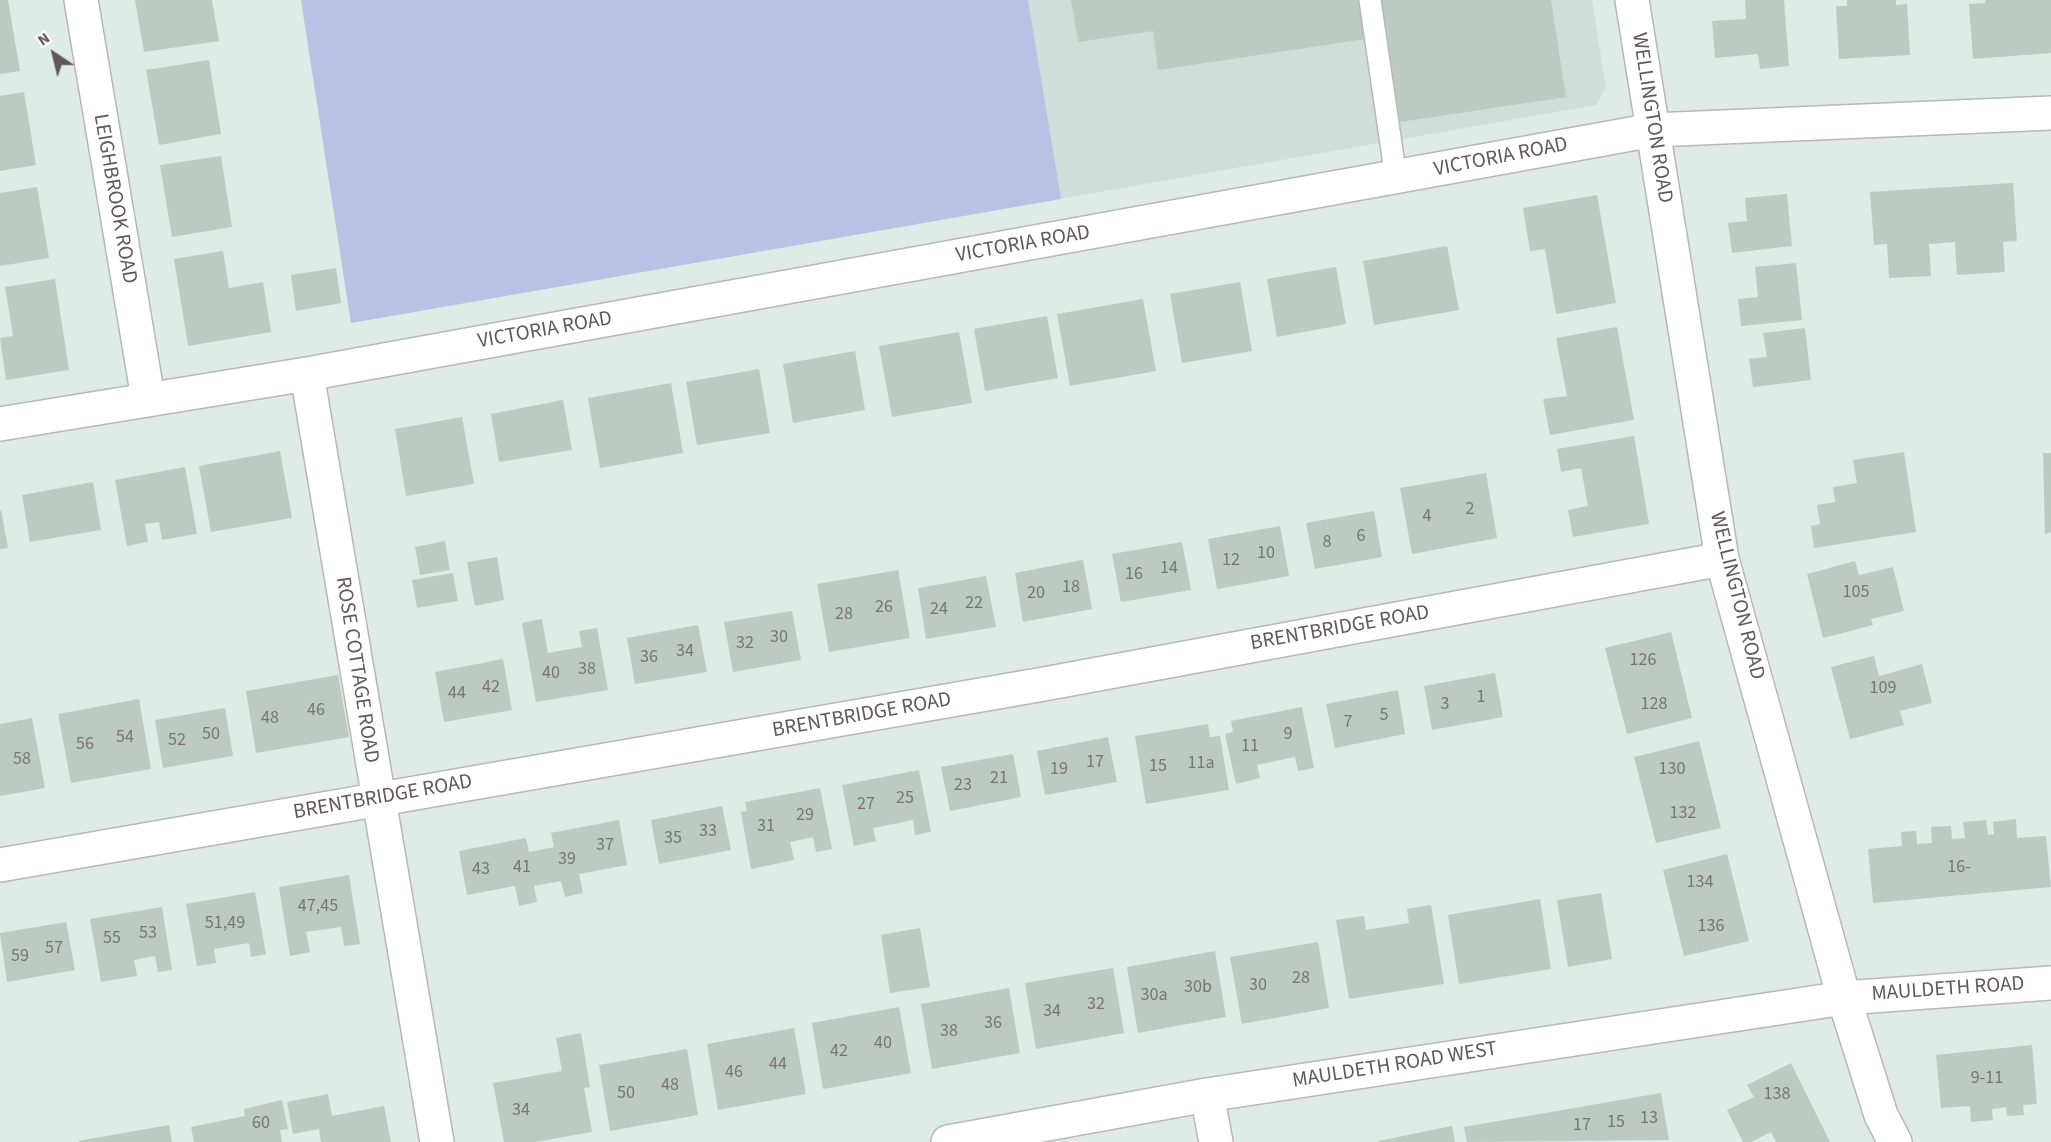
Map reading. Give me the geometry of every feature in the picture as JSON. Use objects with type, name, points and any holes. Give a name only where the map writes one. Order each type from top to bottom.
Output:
[{"type":"street","name":"LEIGHBROOK ROAD","points":[[81,0],[148,398]]},
{"type":"street","name":"WELLINGTON ROAD","points":[[1632,0],[1722,559],[1844,998],[1881,1115],[1895,1142]]},
{"type":"street","name":"VICTORIA ROAD","points":[[0,424],[148,398],[307,374],[1653,130],[2051,113]]},
{"type":"street","name":"ROSE COTTAGE ROAD","points":[[307,374],[436,1142]]},
{"type":"street","name":"BRENTBRIDGE ROAD","points":[[0,865],[1033,686],[1722,559]]},
{"type":"street","name":"MAULDETH ROAD","points":[[1844,998],[2051,983]]},
{"type":"street","name":"MAULDETH ROAD WEST","points":[[948,1142],[1208,1095],[1844,998]]},
{"type":"street","points":[[1208,1095],[1216,1142]]},
{"type":"lane","points":[[1370,0],[1396,178]]},
{"type":"shaded area","points":[[301,0],[1592,0],[1606,87],[1596,105],[351,323]]},
{"type":"shaded area","points":[[301,0],[1028,0],[1061,199],[351,323]]},
{"type":"building","points":[[0,0],[8,0],[20,71],[0,74]]},
{"type":"building","points":[[135,0],[212,0],[219,41],[144,52]]},
{"type":"building","points":[[1071,0],[1360,0],[1366,39],[1158,70],[1153,31],[1078,42]]},
{"type":"building","points":[[1381,0],[1551,0],[1566,97],[1400,122]]},
{"type":"building","points":[[1745,0],[1784,0],[1789,66],[1760,69],[1758,54],[1715,58],[1712,21],[1746,19]]},
{"type":"building","points":[[1847,0],[1896,0],[1896,5],[1907,4],[1910,55],[1839,59],[1836,6],[1847,6]]},
{"type":"building","points":[[1985,0],[2051,0],[2051,53],[1973,59],[1969,4],[1985,3]]},
{"type":"building","points":[[209,60],[221,134],[159,145],[146,70]]},
{"type":"building","points":[[24,92],[36,165],[0,171],[0,96]]},
{"type":"building","points":[[221,156],[232,227],[172,237],[160,165]]},
{"type":"building","points":[[2013,183],[2017,241],[2003,242],[2005,272],[1957,275],[1955,242],[1929,244],[1931,276],[1889,278],[1887,244],[1874,245],[1870,192]]},
{"type":"building","points":[[37,187],[49,258],[0,266],[0,193]]},
{"type":"building","points":[[1787,194],[1792,246],[1732,253],[1728,223],[1747,221],[1745,198]]},
{"type":"building","points":[[1597,195],[1616,303],[1556,314],[1545,249],[1530,251],[1523,208]]},
{"type":"building","points":[[1447,246],[1459,310],[1374,325],[1363,261]]},
{"type":"building","points":[[223,251],[229,288],[263,282],[271,332],[188,346],[174,259]]},
{"type":"building","points":[[1796,263],[1802,320],[1741,326],[1738,299],[1758,297],[1755,267]]},
{"type":"building","points":[[1336,267],[1346,324],[1277,337],[1267,279]]},
{"type":"building","points":[[336,268],[341,303],[296,311],[291,275]]},
{"type":"building","points":[[55,279],[69,370],[6,380],[0,338],[13,336],[5,287]]},
{"type":"building","points":[[1240,282],[1252,351],[1182,363],[1170,294]]},
{"type":"building","points":[[1143,299],[1156,371],[1070,386],[1057,314]]},
{"type":"building","points":[[1047,316],[1058,378],[985,391],[974,329]]},
{"type":"building","points":[[1617,327],[1634,420],[1550,435],[1543,399],[1567,396],[1556,338]]},
{"type":"building","points":[[1805,328],[1811,380],[1753,387],[1749,359],[1767,357],[1763,333]]},
{"type":"building","points":[[959,332],[972,403],[892,417],[879,346]]},
{"type":"building","points":[[855,351],[865,410],[793,423],[783,364]]},
{"type":"building","points":[[759,369],[770,433],[697,445],[686,382]]},
{"type":"building","points":[[671,383],[683,453],[600,468],[588,398]]},
{"type":"building","points":[[563,400],[572,450],[499,462],[491,414]]},
{"type":"building","points":[[462,417],[474,484],[406,496],[395,429]]},
{"type":"building","points":[[1634,436],[1649,524],[1573,537],[1568,510],[1588,506],[1581,468],[1561,472],[1557,449]]},
{"type":"building","points":[[280,451],[292,518],[211,532],[199,466]]},
{"type":"building","points":[[1904,452],[1916,532],[1814,548],[1811,526],[1820,524],[1817,505],[1835,502],[1833,487],[1857,483],[1853,460]]},
{"type":"building","points":[[2043,453],[2051,453],[2051,532],[2045,534]]},
{"type":"building","points":[[185,467],[197,534],[162,540],[159,522],[145,524],[148,542],[127,546],[115,480]]},
{"type":"building","points":[[1486,473],[1497,538],[1412,554],[1400,488]]},
{"type":"building","points":[[93,482],[101,530],[30,542],[22,495]]},
{"type":"building","points":[[0,511],[8,548],[0,549]]},
{"type":"building","points":[[1374,511],[1382,557],[1315,569],[1306,523]]},
{"type":"building","points":[[1280,526],[1289,576],[1217,589],[1208,539]]},
{"type":"building","points":[[445,541],[450,570],[420,575],[415,547]]},
{"type":"building","points":[[1182,542],[1191,590],[1121,602],[1112,554]]},
{"type":"building","points":[[497,557],[504,600],[475,606],[467,562]]},
{"type":"building","points":[[1083,560],[1092,609],[1023,622],[1015,573]]},
{"type":"building","points":[[1855,561],[1859,575],[1893,567],[1904,611],[1871,619],[1873,625],[1823,638],[1807,574]]},
{"type":"building","points":[[898,570],[910,638],[829,652],[817,584]]},
{"type":"building","points":[[453,573],[458,601],[417,608],[412,580]]},
{"type":"building","points":[[986,576],[996,627],[926,639],[918,588]]},
{"type":"building","points":[[792,611],[801,660],[733,672],[724,622]]},
{"type":"building","points":[[542,619],[548,653],[582,647],[579,631],[597,628],[608,690],[536,702],[522,623]]},
{"type":"building","points":[[698,625],[707,672],[635,684],[627,638]]},
{"type":"building","points":[[1671,632],[1692,718],[1627,734],[1605,648]]},
{"type":"building","points":[[1874,656],[1879,676],[1922,664],[1932,703],[1900,711],[1904,725],[1850,739],[1831,667]]},
{"type":"building","points":[[503,659],[512,710],[444,722],[435,672]]},
{"type":"building","points":[[1495,673],[1503,717],[1432,730],[1424,686]]},
{"type":"building","points":[[338,675],[349,737],[256,753],[246,691]]},
{"type":"building","points":[[1398,690],[1405,734],[1335,748],[1326,704]]},
{"type":"building","points":[[139,699],[151,769],[71,783],[58,714]]},
{"type":"building","points":[[1302,707],[1314,768],[1298,771],[1295,757],[1257,765],[1260,778],[1236,784],[1225,734],[1233,732],[1231,721]]},
{"type":"building","points":[[225,708],[233,756],[163,768],[155,720]]},
{"type":"building","points":[[32,718],[45,788],[0,796],[0,724]]},
{"type":"building","points":[[1208,724],[1210,737],[1220,736],[1229,790],[1146,804],[1135,736]]},
{"type":"building","points":[[1108,737],[1117,782],[1045,795],[1037,751]]},
{"type":"building","points":[[1699,741],[1721,828],[1656,843],[1634,757]]},
{"type":"building","points":[[1013,754],[1021,797],[950,811],[941,767]]},
{"type":"building","points":[[919,770],[931,832],[915,835],[913,820],[873,828],[876,841],[854,846],[842,785]]},
{"type":"building","points":[[820,788],[832,849],[816,852],[813,837],[790,842],[794,860],[751,869],[741,812],[747,811],[745,802]]},
{"type":"building","points":[[722,806],[731,850],[659,864],[651,820]]},
{"type":"building","points":[[2016,819],[2017,838],[2046,836],[2051,887],[1873,903],[1868,849],[1902,846],[1901,832],[1916,831],[1917,844],[1932,843],[1931,827],[1951,826],[1952,839],[1965,838],[1963,822],[1986,820],[1988,835],[1994,834],[1993,822]]},
{"type":"building","points":[[619,820],[627,865],[579,874],[583,893],[565,897],[561,881],[534,886],[537,902],[519,906],[515,886],[467,895],[459,851],[526,838],[529,852],[554,847],[551,833]]},
{"type":"building","points":[[1727,854],[1749,941],[1684,956],[1663,870]]},
{"type":"building","points":[[349,875],[360,944],[344,946],[341,927],[306,932],[310,952],[290,956],[279,887]]},
{"type":"building","points":[[255,892],[266,954],[251,957],[249,943],[214,949],[216,963],[197,966],[186,904]]},
{"type":"building","points":[[1601,893],[1612,959],[1568,967],[1557,900]]},
{"type":"building","points":[[1540,899],[1551,969],[1459,984],[1448,915]]},
{"type":"building","points":[[1431,905],[1444,984],[1349,999],[1336,920],[1364,916],[1366,930],[1409,923],[1407,909]]},
{"type":"building","points":[[162,907],[172,970],[158,972],[155,956],[134,960],[137,976],[101,982],[90,919]]},
{"type":"building","points":[[66,922],[75,970],[7,982],[0,933]]},
{"type":"building","points":[[920,928],[930,987],[890,993],[881,935]]},
{"type":"building","points":[[1318,942],[1329,1008],[1242,1024],[1230,957]]},
{"type":"building","points":[[1215,951],[1226,1017],[1138,1033],[1127,967]]},
{"type":"building","points":[[1113,968],[1124,1033],[1036,1049],[1025,983]]},
{"type":"building","points":[[1009,988],[1020,1053],[932,1069],[921,1004]]},
{"type":"building","points":[[899,1007],[911,1073],[823,1089],[812,1023]]},
{"type":"building","points":[[794,1028],[806,1094],[718,1110],[707,1044]]},
{"type":"building","points":[[581,1033],[590,1087],[584,1088],[592,1132],[535,1142],[504,1142],[493,1083],[562,1071],[556,1038]]},
{"type":"building","points":[[2032,1045],[2037,1104],[2023,1105],[2024,1115],[2007,1116],[2006,1107],[1992,1109],[1993,1120],[1971,1122],[1970,1106],[1941,1108],[1936,1055]]},
{"type":"building","points":[[687,1049],[698,1115],[610,1131],[599,1065]]},
{"type":"building","points":[[1791,1063],[1830,1142],[1776,1142],[1771,1132],[1751,1142],[1743,1142],[1727,1110],[1754,1097],[1747,1085]]},
{"type":"building","points":[[1661,1093],[1669,1140],[1467,1142],[1464,1127]]},
{"type":"building","points":[[328,1094],[332,1116],[384,1106],[391,1142],[321,1142],[319,1129],[293,1134],[287,1102]]},
{"type":"building","points":[[282,1100],[288,1129],[280,1130],[282,1142],[194,1142],[191,1127],[245,1116],[244,1109]]},
{"type":"building","points":[[169,1125],[172,1142],[78,1141]]},
{"type":"building","points":[[1452,1126],[1455,1142],[1378,1142],[1378,1141]]}]
